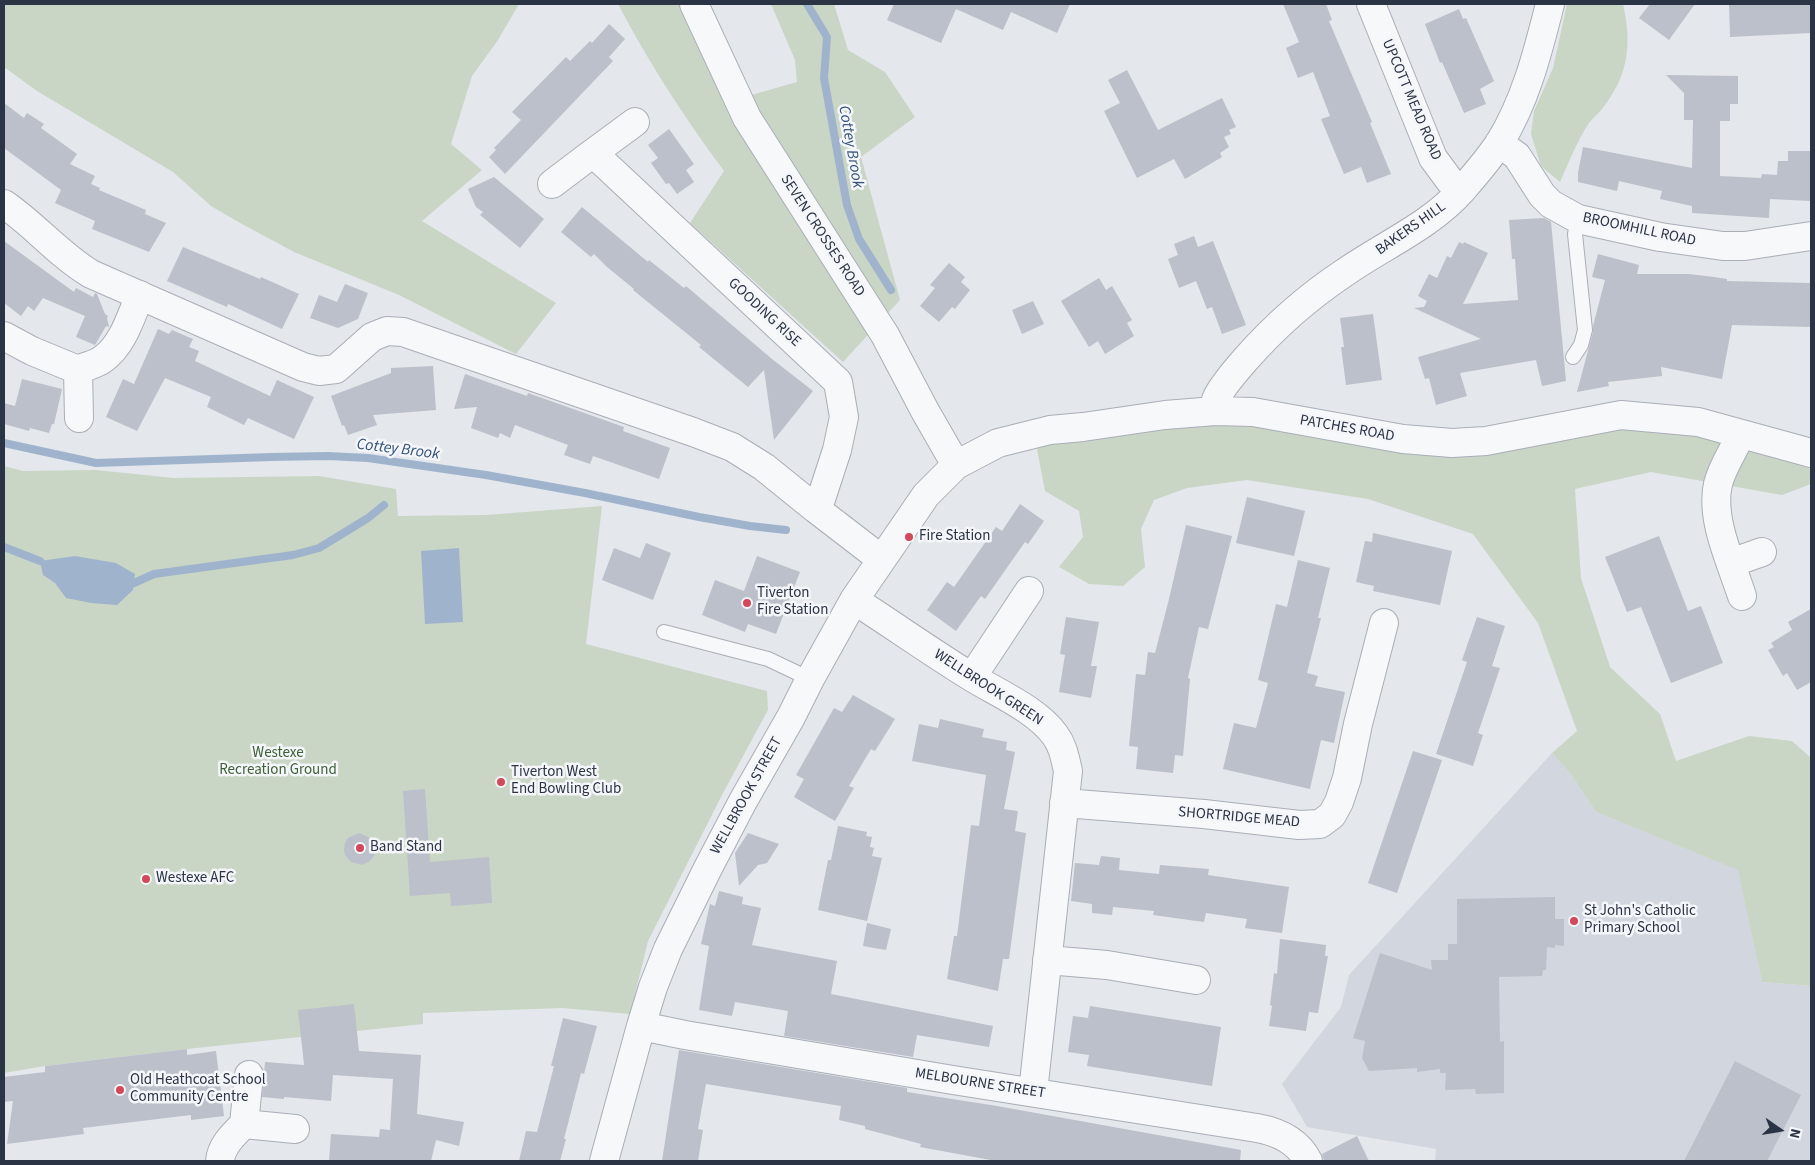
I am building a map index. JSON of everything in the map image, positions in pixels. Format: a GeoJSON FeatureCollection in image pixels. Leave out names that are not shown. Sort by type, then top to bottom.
{"type":"FeatureCollection","features":[{"type":"Feature","properties":{"kind":"street","name":"SEVEN CROSSES ROAD"},"geometry":{"type":"LineString","coordinates":[[694,4],[748,118],[886,335],[925,411],[956,465]]}},
{"type":"Feature","properties":{"kind":"street","name":"UPCOTT MEAD ROAD"},"geometry":{"type":"LineString","coordinates":[[1371,4],[1433,158],[1450,181],[1461,191]]}},
{"type":"Feature","properties":{"kind":"street","name":"BAKERS HILL"},"geometry":{"type":"LineString","coordinates":[[1215,411],[1216,399],[1237,369],[1257,346],[1306,301],[1346,272],[1396,242],[1435,215],[1461,191],[1499,143],[1522,100],[1538,51],[1550,4]]}},
{"type":"Feature","properties":{"kind":"street"},"geometry":{"type":"LineString","coordinates":[[552,184],[635,122]]}},
{"type":"Feature","properties":{"kind":"street","name":"BROOMHILL ROAD"},"geometry":{"type":"LineString","coordinates":[[1499,143],[1517,156],[1542,195],[1551,204],[1578,219],[1660,237],[1723,246],[1745,246],[1811,236]]}},
{"type":"Feature","properties":{"kind":"street","name":"GOODING RISE"},"geometry":{"type":"LineString","coordinates":[[593,153],[838,382],[844,417],[835,457],[816,509]]}},
{"type":"Feature","properties":{"kind":"street"},"geometry":{"type":"LineString","coordinates":[[4,204],[20,215],[72,263],[91,274],[303,367],[319,371],[336,368],[372,337],[387,331],[403,332],[732,447],[764,467],[881,559]]}},
{"type":"Feature","properties":{"kind":"street"},"geometry":{"type":"LineString","coordinates":[[4,336],[53,361],[78,370],[103,359],[116,346],[126,329],[140,295]]}},
{"type":"Feature","properties":{"kind":"street"},"geometry":{"type":"LineString","coordinates":[[78,370],[79,418]]}},
{"type":"Feature","properties":{"kind":"street","name":"PATCHES ROAD"},"geometry":{"type":"LineString","coordinates":[[956,465],[998,442],[1050,430],[1215,411],[1254,412],[1403,439],[1452,443],[1486,441],[1622,415],[1698,422],[1811,453]]}},
{"type":"Feature","properties":{"kind":"street"},"geometry":{"type":"LineString","coordinates":[[1741,434],[1718,483],[1716,509],[1742,596]]}},
{"type":"Feature","properties":{"kind":"street","name":"WELLBROOK STREET"},"geometry":{"type":"LineString","coordinates":[[604,1161],[640,1026],[668,948],[736,815],[854,600],[926,495],[956,465]]}},
{"type":"Feature","properties":{"kind":"street"},"geometry":{"type":"LineString","coordinates":[[1731,563],[1762,552]]}},
{"type":"Feature","properties":{"kind":"street"},"geometry":{"type":"LineString","coordinates":[[972,677],[1028,591]]}},
{"type":"Feature","properties":{"kind":"street","name":"WELLBROOK GREEN"},"geometry":{"type":"LineString","coordinates":[[854,600],[972,677],[1022,707],[1042,722],[1063,749],[1068,771],[1033,1092]]}},
{"type":"Feature","properties":{"kind":"street","name":"SHORTRIDGE MEAD"},"geometry":{"type":"LineString","coordinates":[[1064,803],[1204,814],[1299,825],[1320,824],[1332,815],[1340,802],[1384,623]]}},
{"type":"Feature","properties":{"kind":"street"},"geometry":{"type":"LineString","coordinates":[[1047,960],[1107,965],[1196,980]]}},
{"type":"Feature","properties":{"kind":"street","name":"MELBOURNE STREET"},"geometry":{"type":"LineString","coordinates":[[640,1026],[685,1035],[1217,1120],[1275,1131],[1291,1141],[1305,1155],[1308,1161]]}},
{"type":"Feature","properties":{"kind":"street"},"geometry":{"type":"LineString","coordinates":[[220,1161],[221,1154],[232,1136],[244,1124],[249,1076]]}},
{"type":"Feature","properties":{"kind":"street"},"geometry":{"type":"LineString","coordinates":[[244,1124],[296,1129]]}},
{"type":"Feature","properties":{"kind":"lane"},"geometry":{"type":"LineString","coordinates":[[1573,358],[1581,345],[1585,330],[1575,234],[1578,219]]}},
{"type":"Feature","properties":{"kind":"lane"},"geometry":{"type":"LineString","coordinates":[[664,632],[768,659],[810,679]]}},
{"type":"Feature","properties":{"kind":"shaded area","name":"St John's Catholic Primary School"},"geometry":{"type":"Polygon","coordinates":[[[1552,753],[1570,773],[1596,812],[1739,870],[1762,982],[1811,986],[1811,1161],[1435,1161],[1436,1149],[1307,1127],[1282,1084],[1341,1007],[1349,975],[1552,753]]]}},
{"type":"Feature","properties":{"kind":"green space"},"geometry":{"type":"Polygon","coordinates":[[[4,4],[519,4],[498,40],[472,76],[451,144],[482,170],[422,221],[556,303],[516,354],[399,295],[294,252],[242,224],[211,206],[173,172],[37,91],[4,67],[4,4]]]}},
{"type":"Feature","properties":{"kind":"green space"},"geometry":{"type":"Polygon","coordinates":[[[618,4],[680,4],[733,106],[748,96],[797,82],[795,60],[771,4],[834,4],[848,50],[885,72],[915,117],[861,157],[900,300],[843,362],[690,223],[724,171],[668,89],[618,4]]]}},
{"type":"Feature","properties":{"kind":"green space"},"geometry":{"type":"Polygon","coordinates":[[[1567,4],[1623,4],[1626,19],[1627,46],[1626,59],[1618,84],[1602,109],[1589,123],[1573,152],[1560,182],[1541,166],[1531,134],[1534,111],[1553,68],[1567,4]]]}},
{"type":"Feature","properties":{"kind":"green space"},"geometry":{"type":"Polygon","coordinates":[[[1211,421],[1405,448],[1613,425],[1715,436],[1811,469],[1811,484],[1782,495],[1651,472],[1575,489],[1581,578],[1610,667],[1660,714],[1676,761],[1749,736],[1792,741],[1811,758],[1811,986],[1762,982],[1738,870],[1596,812],[1570,773],[1552,753],[1577,731],[1538,623],[1473,534],[1368,499],[1247,480],[1187,488],[1154,500],[1141,529],[1145,567],[1123,586],[1089,584],[1059,567],[1083,537],[1079,511],[1045,491],[1037,449],[1083,427],[1211,421]]]}},
{"type":"Feature","properties":{"kind":"green space","name":"Westexe Recreation Ground"},"geometry":{"type":"Polygon","coordinates":[[[4,466],[23,471],[96,470],[174,478],[319,476],[396,489],[398,516],[486,515],[602,506],[586,644],[767,691],[768,710],[722,795],[648,941],[630,1014],[562,1008],[423,1013],[423,1024],[187,1049],[45,1066],[4,1073],[4,466]]]}},
{"type":"Feature","properties":{"kind":"water"},"geometry":{"type":"Polygon","coordinates":[[[459,548],[463,622],[425,624],[421,551],[459,548]]]}},
{"type":"Feature","properties":{"kind":"water"},"geometry":{"type":"Polygon","coordinates":[[[75,556],[116,563],[135,574],[133,590],[117,605],[91,603],[66,598],[55,583],[43,575],[40,561],[75,556]]]}},
{"type":"Feature","properties":{"kind":"building"},"geometry":{"type":"Polygon","coordinates":[[[894,4],[1070,4],[1057,33],[1011,12],[1003,30],[956,9],[941,43],[887,20],[894,4]]]}},
{"type":"Feature","properties":{"kind":"building"},"geometry":{"type":"Polygon","coordinates":[[[1283,4],[1326,4],[1332,20],[1329,21],[1372,122],[1370,123],[1391,174],[1367,183],[1361,167],[1344,174],[1321,119],[1330,116],[1313,72],[1298,78],[1286,48],[1299,42],[1283,4]]]}},
{"type":"Feature","properties":{"kind":"building"},"geometry":{"type":"Polygon","coordinates":[[[1650,4],[1695,4],[1669,40],[1639,18],[1650,4]]]}},
{"type":"Feature","properties":{"kind":"building"},"geometry":{"type":"Polygon","coordinates":[[[1729,4],[1811,4],[1811,33],[1730,37],[1729,4]]]}},
{"type":"Feature","properties":{"kind":"building"},"geometry":{"type":"Polygon","coordinates":[[[1459,9],[1463,19],[1466,18],[1494,81],[1480,89],[1486,104],[1464,113],[1442,62],[1440,63],[1425,24],[1459,9]]]}},
{"type":"Feature","properties":{"kind":"building"},"geometry":{"type":"Polygon","coordinates":[[[609,24],[625,39],[609,57],[613,61],[505,174],[489,157],[496,150],[494,148],[521,120],[512,112],[566,57],[570,61],[590,41],[592,43],[609,24]]]}},
{"type":"Feature","properties":{"kind":"building"},"geometry":{"type":"Polygon","coordinates":[[[1127,70],[1158,130],[1222,98],[1236,127],[1229,130],[1231,134],[1224,137],[1229,147],[1220,153],[1222,157],[1185,179],[1174,159],[1137,178],[1104,111],[1120,103],[1108,80],[1127,70]]]}},
{"type":"Feature","properties":{"kind":"building"},"geometry":{"type":"Polygon","coordinates":[[[1666,75],[1738,76],[1738,104],[1730,104],[1730,121],[1720,121],[1720,176],[1761,178],[1762,174],[1777,175],[1778,161],[1788,161],[1788,151],[1811,151],[1811,201],[1770,199],[1769,218],[1692,213],[1692,206],[1660,199],[1662,191],[1619,181],[1617,191],[1578,182],[1583,147],[1692,168],[1693,120],[1684,120],[1684,93],[1666,75]]]}},
{"type":"Feature","properties":{"kind":"building"},"geometry":{"type":"Polygon","coordinates":[[[4,103],[24,118],[27,113],[44,124],[41,128],[77,154],[70,164],[95,176],[91,184],[100,188],[99,190],[146,210],[145,214],[166,223],[149,252],[92,229],[95,221],[55,203],[61,190],[4,148],[4,103]]]}},
{"type":"Feature","properties":{"kind":"building"},"geometry":{"type":"Polygon","coordinates":[[[669,129],[694,164],[686,170],[694,182],[677,194],[669,183],[666,184],[651,163],[658,158],[648,145],[669,129]]]}},
{"type":"Feature","properties":{"kind":"building"},"geometry":{"type":"Polygon","coordinates":[[[494,177],[544,219],[520,248],[480,215],[483,212],[476,207],[468,189],[494,177]]]}},
{"type":"Feature","properties":{"kind":"building"},"geometry":{"type":"Polygon","coordinates":[[[582,207],[648,262],[649,260],[684,288],[686,286],[813,391],[774,440],[764,370],[748,387],[699,347],[701,345],[633,290],[594,254],[591,257],[561,232],[582,207]]]}},
{"type":"Feature","properties":{"kind":"building"},"geometry":{"type":"Polygon","coordinates":[[[1544,218],[1551,222],[1566,381],[1542,386],[1536,360],[1460,373],[1467,396],[1436,405],[1429,378],[1425,379],[1418,357],[1481,339],[1414,308],[1424,307],[1427,301],[1418,296],[1429,274],[1437,278],[1447,256],[1451,258],[1459,242],[1463,244],[1464,242],[1488,253],[1463,304],[1518,300],[1515,259],[1512,259],[1509,220],[1544,218]]]}},
{"type":"Feature","properties":{"kind":"building"},"geometry":{"type":"Polygon","coordinates":[[[1194,236],[1198,247],[1213,241],[1246,325],[1222,334],[1212,307],[1207,309],[1196,281],[1179,288],[1168,259],[1178,255],[1174,244],[1194,236]]]}},
{"type":"Feature","properties":{"kind":"building"},"geometry":{"type":"Polygon","coordinates":[[[4,241],[74,292],[76,288],[93,297],[95,293],[97,294],[105,314],[108,316],[109,327],[106,326],[95,345],[76,337],[85,316],[43,298],[34,311],[28,306],[21,316],[4,303],[4,241]]]}},
{"type":"Feature","properties":{"kind":"building"},"geometry":{"type":"Polygon","coordinates":[[[183,247],[299,294],[282,329],[228,304],[227,307],[167,281],[183,247]]]}},
{"type":"Feature","properties":{"kind":"building"},"geometry":{"type":"Polygon","coordinates":[[[1598,254],[1639,265],[1637,274],[1689,274],[1727,279],[1727,281],[1811,283],[1811,327],[1732,325],[1722,379],[1661,367],[1662,376],[1608,382],[1609,386],[1577,392],[1605,280],[1592,277],[1598,254]]]}},
{"type":"Feature","properties":{"kind":"building"},"geometry":{"type":"Polygon","coordinates":[[[949,263],[965,277],[961,282],[970,290],[955,309],[952,307],[939,322],[920,306],[935,288],[930,285],[949,263]]]}},
{"type":"Feature","properties":{"kind":"building"},"geometry":{"type":"Polygon","coordinates":[[[1099,278],[1106,290],[1112,286],[1132,320],[1127,323],[1134,336],[1105,354],[1098,341],[1089,347],[1061,301],[1099,278]]]}},
{"type":"Feature","properties":{"kind":"building"},"geometry":{"type":"Polygon","coordinates":[[[345,284],[368,293],[358,319],[338,328],[310,318],[319,295],[337,302],[345,284]]]}},
{"type":"Feature","properties":{"kind":"building"},"geometry":{"type":"Polygon","coordinates":[[[1033,301],[1044,324],[1022,334],[1012,310],[1033,301]]]}},
{"type":"Feature","properties":{"kind":"building"},"geometry":{"type":"Polygon","coordinates":[[[1373,314],[1382,380],[1346,385],[1341,347],[1344,347],[1340,318],[1373,314]]]}},
{"type":"Feature","properties":{"kind":"building"},"geometry":{"type":"Polygon","coordinates":[[[158,329],[169,334],[172,330],[193,339],[189,347],[199,351],[195,361],[270,396],[277,380],[314,397],[294,439],[248,418],[244,425],[207,407],[211,397],[165,378],[137,431],[106,417],[123,379],[134,384],[158,329]]]}},
{"type":"Feature","properties":{"kind":"building"},"geometry":{"type":"Polygon","coordinates":[[[433,366],[436,410],[373,415],[377,425],[348,435],[344,425],[342,426],[331,396],[391,373],[391,368],[433,366]]]}},
{"type":"Feature","properties":{"kind":"building"},"geometry":{"type":"Polygon","coordinates":[[[465,374],[527,396],[528,393],[624,427],[623,431],[670,448],[659,479],[593,456],[590,464],[564,455],[568,445],[515,425],[510,438],[500,433],[498,438],[471,428],[477,407],[454,409],[465,374]]]}},
{"type":"Feature","properties":{"kind":"building"},"geometry":{"type":"Polygon","coordinates":[[[22,379],[62,389],[54,424],[52,424],[49,433],[30,428],[29,431],[4,424],[4,403],[15,406],[22,379]]]}},
{"type":"Feature","properties":{"kind":"building"},"geometry":{"type":"Polygon","coordinates":[[[1247,497],[1305,511],[1294,556],[1236,543],[1247,497]]]}},
{"type":"Feature","properties":{"kind":"building"},"geometry":{"type":"Polygon","coordinates":[[[1020,504],[1044,521],[1028,544],[1025,542],[985,599],[981,596],[956,631],[927,610],[947,582],[954,587],[996,527],[1002,531],[1020,504]]]}},
{"type":"Feature","properties":{"kind":"building"},"geometry":{"type":"Polygon","coordinates":[[[1186,525],[1232,536],[1208,629],[1199,627],[1188,678],[1190,679],[1183,756],[1175,755],[1173,773],[1136,769],[1138,747],[1129,746],[1136,674],[1145,675],[1148,652],[1155,653],[1186,525]]]}},
{"type":"Feature","properties":{"kind":"building"},"geometry":{"type":"Polygon","coordinates":[[[1373,533],[1452,551],[1440,605],[1373,591],[1374,586],[1356,582],[1365,541],[1372,542],[1373,533]]]}},
{"type":"Feature","properties":{"kind":"building"},"geometry":{"type":"Polygon","coordinates":[[[1659,536],[1688,611],[1701,606],[1723,663],[1671,683],[1641,607],[1627,612],[1605,557],[1659,536]]]}},
{"type":"Feature","properties":{"kind":"building"},"geometry":{"type":"Polygon","coordinates":[[[646,543],[671,553],[653,600],[602,580],[614,548],[640,558],[646,543]]]}},
{"type":"Feature","properties":{"kind":"building","name":"Tiverton Fire Station"},"geometry":{"type":"Polygon","coordinates":[[[757,556],[800,572],[776,634],[748,624],[745,632],[702,615],[715,580],[744,591],[757,556]]]}},
{"type":"Feature","properties":{"kind":"building"},"geometry":{"type":"Polygon","coordinates":[[[1298,560],[1330,568],[1318,618],[1321,618],[1307,673],[1318,676],[1315,686],[1345,692],[1334,743],[1321,740],[1310,789],[1223,769],[1234,723],[1256,728],[1268,683],[1258,680],[1276,604],[1287,607],[1298,560]]]}},
{"type":"Feature","properties":{"kind":"building"},"geometry":{"type":"Polygon","coordinates":[[[1811,609],[1811,682],[1797,690],[1787,673],[1783,676],[1768,650],[1774,647],[1771,643],[1792,630],[1788,622],[1811,609]]]}},
{"type":"Feature","properties":{"kind":"building"},"geometry":{"type":"Polygon","coordinates":[[[1066,617],[1099,622],[1091,666],[1097,666],[1091,698],[1059,692],[1065,655],[1060,654],[1066,617]]]}},
{"type":"Feature","properties":{"kind":"building"},"geometry":{"type":"Polygon","coordinates":[[[1477,617],[1505,626],[1492,666],[1500,668],[1478,733],[1483,735],[1473,766],[1436,754],[1467,662],[1462,660],[1477,617]]]}},
{"type":"Feature","properties":{"kind":"building"},"geometry":{"type":"Polygon","coordinates":[[[853,695],[895,719],[875,751],[871,749],[849,786],[854,788],[835,821],[794,797],[804,779],[796,775],[834,708],[842,712],[853,695]]]}},
{"type":"Feature","properties":{"kind":"building"},"geometry":{"type":"Polygon","coordinates":[[[940,719],[984,729],[982,737],[1007,742],[1006,750],[1015,752],[1004,809],[1018,811],[1015,831],[1026,833],[1009,959],[1003,959],[998,991],[947,979],[954,936],[957,936],[971,825],[979,826],[986,775],[912,761],[919,724],[938,728],[940,719]]]}},
{"type":"Feature","properties":{"kind":"building"},"geometry":{"type":"Polygon","coordinates":[[[1413,751],[1442,760],[1397,893],[1368,883],[1413,751]]]}},
{"type":"Feature","properties":{"kind":"building"},"geometry":{"type":"Polygon","coordinates":[[[425,789],[430,862],[489,857],[492,903],[451,906],[450,893],[410,896],[403,791],[425,789]]]}},
{"type":"Feature","properties":{"kind":"building"},"geometry":{"type":"Polygon","coordinates":[[[838,826],[867,832],[866,836],[872,837],[870,847],[874,848],[872,856],[882,858],[867,921],[818,910],[828,860],[831,860],[838,826]]]}},
{"type":"Feature","properties":{"kind":"building","name":"Band Stand"},"geometry":{"type":"Polygon","coordinates":[[[359,833],[370,838],[379,849],[370,861],[362,865],[351,862],[345,855],[344,850],[348,838],[359,833]]]}},
{"type":"Feature","properties":{"kind":"building"},"geometry":{"type":"Polygon","coordinates":[[[748,833],[779,844],[767,863],[758,865],[739,886],[735,853],[748,833]]]}},
{"type":"Feature","properties":{"kind":"building"},"geometry":{"type":"Polygon","coordinates":[[[1101,856],[1120,858],[1119,870],[1159,874],[1160,865],[1209,869],[1208,875],[1289,887],[1282,933],[1245,928],[1247,919],[1206,913],[1204,922],[1153,915],[1154,911],[1113,907],[1112,915],[1092,913],[1092,904],[1071,901],[1075,863],[1099,865],[1101,856]]]}},
{"type":"Feature","properties":{"kind":"building"},"geometry":{"type":"Polygon","coordinates":[[[719,891],[743,897],[742,904],[761,908],[752,945],[837,961],[831,994],[993,1026],[989,1047],[917,1035],[913,1057],[784,1036],[788,1011],[735,1002],[732,1016],[699,1010],[709,946],[701,944],[710,904],[715,906],[719,891]]]}},
{"type":"Feature","properties":{"kind":"building"},"geometry":{"type":"Polygon","coordinates":[[[1555,897],[1555,919],[1564,919],[1564,946],[1555,945],[1555,948],[1547,947],[1546,970],[1543,970],[1542,976],[1499,977],[1500,1042],[1504,1041],[1504,1093],[1476,1094],[1475,1089],[1445,1090],[1446,1073],[1440,1073],[1440,1069],[1417,1072],[1417,1068],[1369,1071],[1362,1058],[1365,1041],[1353,1038],[1380,953],[1432,970],[1431,960],[1448,960],[1448,944],[1457,944],[1457,899],[1555,897]]]}},
{"type":"Feature","properties":{"kind":"building"},"geometry":{"type":"Polygon","coordinates":[[[867,923],[891,929],[886,950],[863,946],[867,923]]]}},
{"type":"Feature","properties":{"kind":"building"},"geometry":{"type":"Polygon","coordinates":[[[1280,939],[1326,945],[1325,956],[1328,956],[1318,1013],[1309,1012],[1306,1031],[1269,1026],[1274,973],[1277,974],[1280,939]]]}},
{"type":"Feature","properties":{"kind":"building"},"geometry":{"type":"Polygon","coordinates":[[[354,1004],[359,1051],[421,1055],[417,1114],[464,1122],[459,1146],[436,1140],[431,1161],[329,1161],[331,1134],[379,1137],[380,1129],[390,1130],[393,1079],[333,1075],[331,1101],[262,1097],[265,1062],[304,1065],[298,1010],[354,1004]]]}},
{"type":"Feature","properties":{"kind":"building"},"geometry":{"type":"Polygon","coordinates":[[[1090,1006],[1221,1027],[1212,1086],[1087,1066],[1089,1055],[1068,1052],[1073,1016],[1088,1018],[1090,1006]]]}},
{"type":"Feature","properties":{"kind":"building"},"geometry":{"type":"Polygon","coordinates":[[[563,1018],[597,1026],[584,1074],[581,1073],[560,1161],[519,1161],[526,1131],[537,1132],[554,1066],[551,1066],[563,1018]]]}},
{"type":"Feature","properties":{"kind":"building","name":"Old Heathcoat School Community Centre"},"geometry":{"type":"Polygon","coordinates":[[[187,1049],[187,1055],[216,1051],[224,1116],[191,1120],[191,1115],[83,1128],[84,1134],[7,1144],[13,1101],[4,1102],[4,1077],[45,1072],[45,1066],[187,1049]]]}},
{"type":"Feature","properties":{"kind":"building"},"geometry":{"type":"Polygon","coordinates":[[[679,1050],[907,1088],[907,1092],[997,1106],[1241,1150],[1240,1161],[996,1161],[920,1147],[921,1144],[865,1129],[865,1126],[839,1120],[841,1106],[706,1084],[698,1129],[703,1130],[698,1161],[662,1161],[679,1050]]]}},
{"type":"Feature","properties":{"kind":"building"},"geometry":{"type":"Polygon","coordinates":[[[1735,1061],[1801,1095],[1767,1161],[1684,1161],[1735,1061]]]}},
{"type":"Feature","properties":{"kind":"building"},"geometry":{"type":"Polygon","coordinates":[[[1357,1136],[1369,1161],[1324,1161],[1322,1154],[1357,1136]]]}},
{"type":"Feature","properties":{"kind":"waterway","name":"Cottey Brook"},"geometry":{"type":"LineString","coordinates":[[807,4],[827,37],[824,78],[847,205],[859,239],[891,290]]}},
{"type":"Feature","properties":{"kind":"waterway","name":"Cottey Brook"},"geometry":{"type":"LineString","coordinates":[[4,443],[96,463],[271,457],[328,456],[368,458],[486,475],[699,517],[786,530]]}},
{"type":"Feature","properties":{"kind":"waterway"},"geometry":{"type":"LineString","coordinates":[[134,583],[154,574],[293,555],[319,548],[368,518],[384,505]]}},
{"type":"Feature","properties":{"kind":"waterway"},"geometry":{"type":"LineString","coordinates":[[4,547],[40,561]]}},
{"type":"Feature","properties":{"kind":"place","name":"Fire Station"},"geometry":{"type":"Point","coordinates":[909,537]}},
{"type":"Feature","properties":{"kind":"place","name":"Tiverton Fire Station"},"geometry":{"type":"Point","coordinates":[747,603]}},
{"type":"Feature","properties":{"kind":"place","name":"Tiverton West End Bowling Club"},"geometry":{"type":"Point","coordinates":[501,782]}},
{"type":"Feature","properties":{"kind":"place","name":"Band Stand"},"geometry":{"type":"Point","coordinates":[360,848]}},
{"type":"Feature","properties":{"kind":"place","name":"Westexe AFC"},"geometry":{"type":"Point","coordinates":[146,879]}},
{"type":"Feature","properties":{"kind":"place","name":"St John's Catholic Primary School"},"geometry":{"type":"Point","coordinates":[1574,921]}},
{"type":"Feature","properties":{"kind":"place","name":"Old Heathcoat School Community Centre"},"geometry":{"type":"Point","coordinates":[120,1090]}}]}
